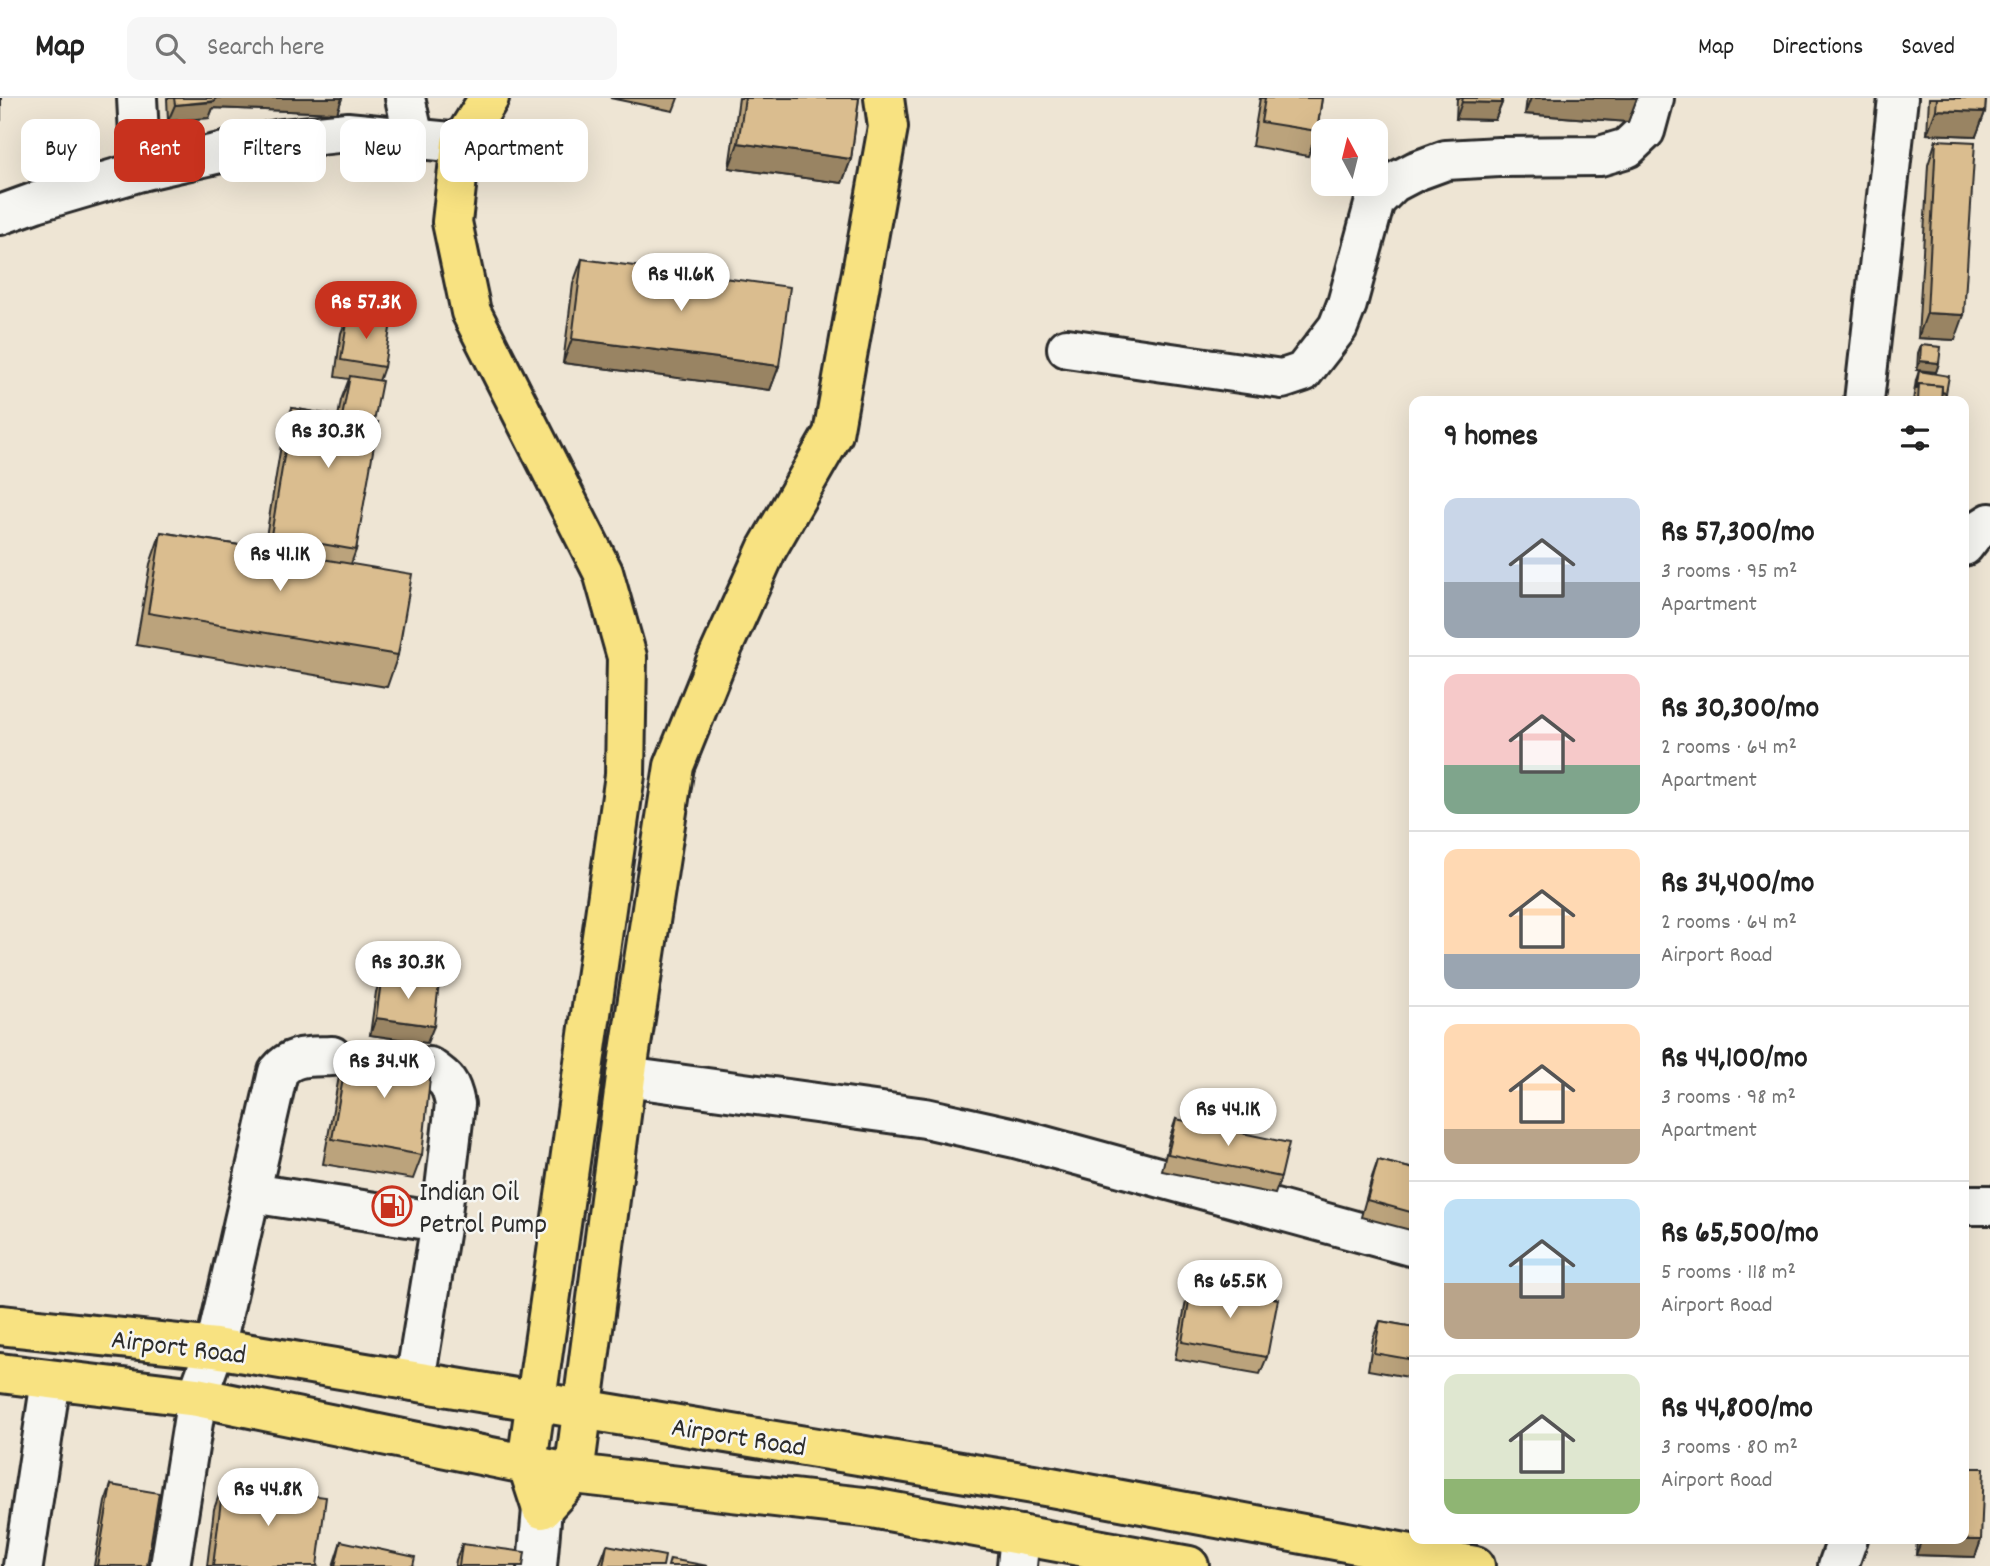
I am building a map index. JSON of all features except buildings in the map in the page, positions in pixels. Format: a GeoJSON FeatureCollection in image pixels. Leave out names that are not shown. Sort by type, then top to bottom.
{"type":"FeatureCollection","features":[{"type":"Feature","properties":{"kind":"main road"},"geometry":{"type":"LineString","coordinates":[[476,119],[489,98]]}},
{"type":"Feature","properties":{"kind":"main road"},"geometry":{"type":"LineString","coordinates":[[457,182],[452,222],[471,312],[603,572],[626,657],[625,775],[527,1463],[542,1509],[574,1474],[626,1077],[674,766],[716,662],[767,549],[833,434],[888,127],[884,98]]}},
{"type":"Feature","properties":{"kind":"main road","name":"Airport Road"},"geometry":{"type":"LineString","coordinates":[[0,1325],[215,1348],[1051,1488],[1475,1566]]}},
{"type":"Feature","properties":{"kind":"main road","name":"Airport Road"},"geometry":{"type":"LineString","coordinates":[[0,1373],[197,1398],[574,1474],[872,1508],[1018,1551],[1189,1566]]}},
{"type":"Feature","properties":{"kind":"street"},"geometry":{"type":"LineString","coordinates":[[137,98],[138,119]]}},
{"type":"Feature","properties":{"kind":"street"},"geometry":{"type":"LineString","coordinates":[[405,98],[410,119]]}},
{"type":"Feature","properties":{"kind":"street"},"geometry":{"type":"LineString","coordinates":[[1067,348],[1283,379],[1303,372],[1338,327],[1347,304],[1375,201],[1393,183],[1446,160],[1600,156],[1627,148],[1646,131],[1654,98]]}},
{"type":"Feature","properties":{"kind":"street"},"geometry":{"type":"LineString","coordinates":[[1865,396],[1898,98]]}},
{"type":"Feature","properties":{"kind":"street"},"geometry":{"type":"LineString","coordinates":[[205,156],[282,139],[340,133]]}},
{"type":"Feature","properties":{"kind":"street"},"geometry":{"type":"LineString","coordinates":[[0,215],[114,179]]}},
{"type":"Feature","properties":{"kind":"street"},"geometry":{"type":"LineString","coordinates":[[1969,540],[1990,523]]}},
{"type":"Feature","properties":{"kind":"street"},"geometry":{"type":"LineString","coordinates":[[170,1566],[197,1398],[215,1348],[278,1072],[286,1062],[332,1056]]}},
{"type":"Feature","properties":{"kind":"street"},"geometry":{"type":"LineString","coordinates":[[415,1381],[441,1222],[455,1104],[452,1087],[443,1076],[429,1068]]}},
{"type":"Feature","properties":{"kind":"street"},"geometry":{"type":"LineString","coordinates":[[626,1077],[925,1118],[1015,1139],[1409,1246]]}},
{"type":"Feature","properties":{"kind":"street"},"geometry":{"type":"LineString","coordinates":[[251,1193],[441,1222]]}},
{"type":"Feature","properties":{"kind":"street"},"geometry":{"type":"LineString","coordinates":[[1969,1205],[1990,1205]]}},
{"type":"Feature","properties":{"kind":"street"},"geometry":{"type":"LineString","coordinates":[[23,1566],[51,1380]]}},
{"type":"Feature","properties":{"kind":"street"},"geometry":{"type":"LineString","coordinates":[[537,1566],[542,1509]]}},
{"type":"Feature","properties":{"kind":"street"},"geometry":{"type":"LineString","coordinates":[[1838,1566],[1846,1544]]}},
{"type":"Feature","properties":{"kind":"place","name":"Indian Oil Petrol Pump"},"geometry":{"type":"Point","coordinates":[392,1206]}}]}
